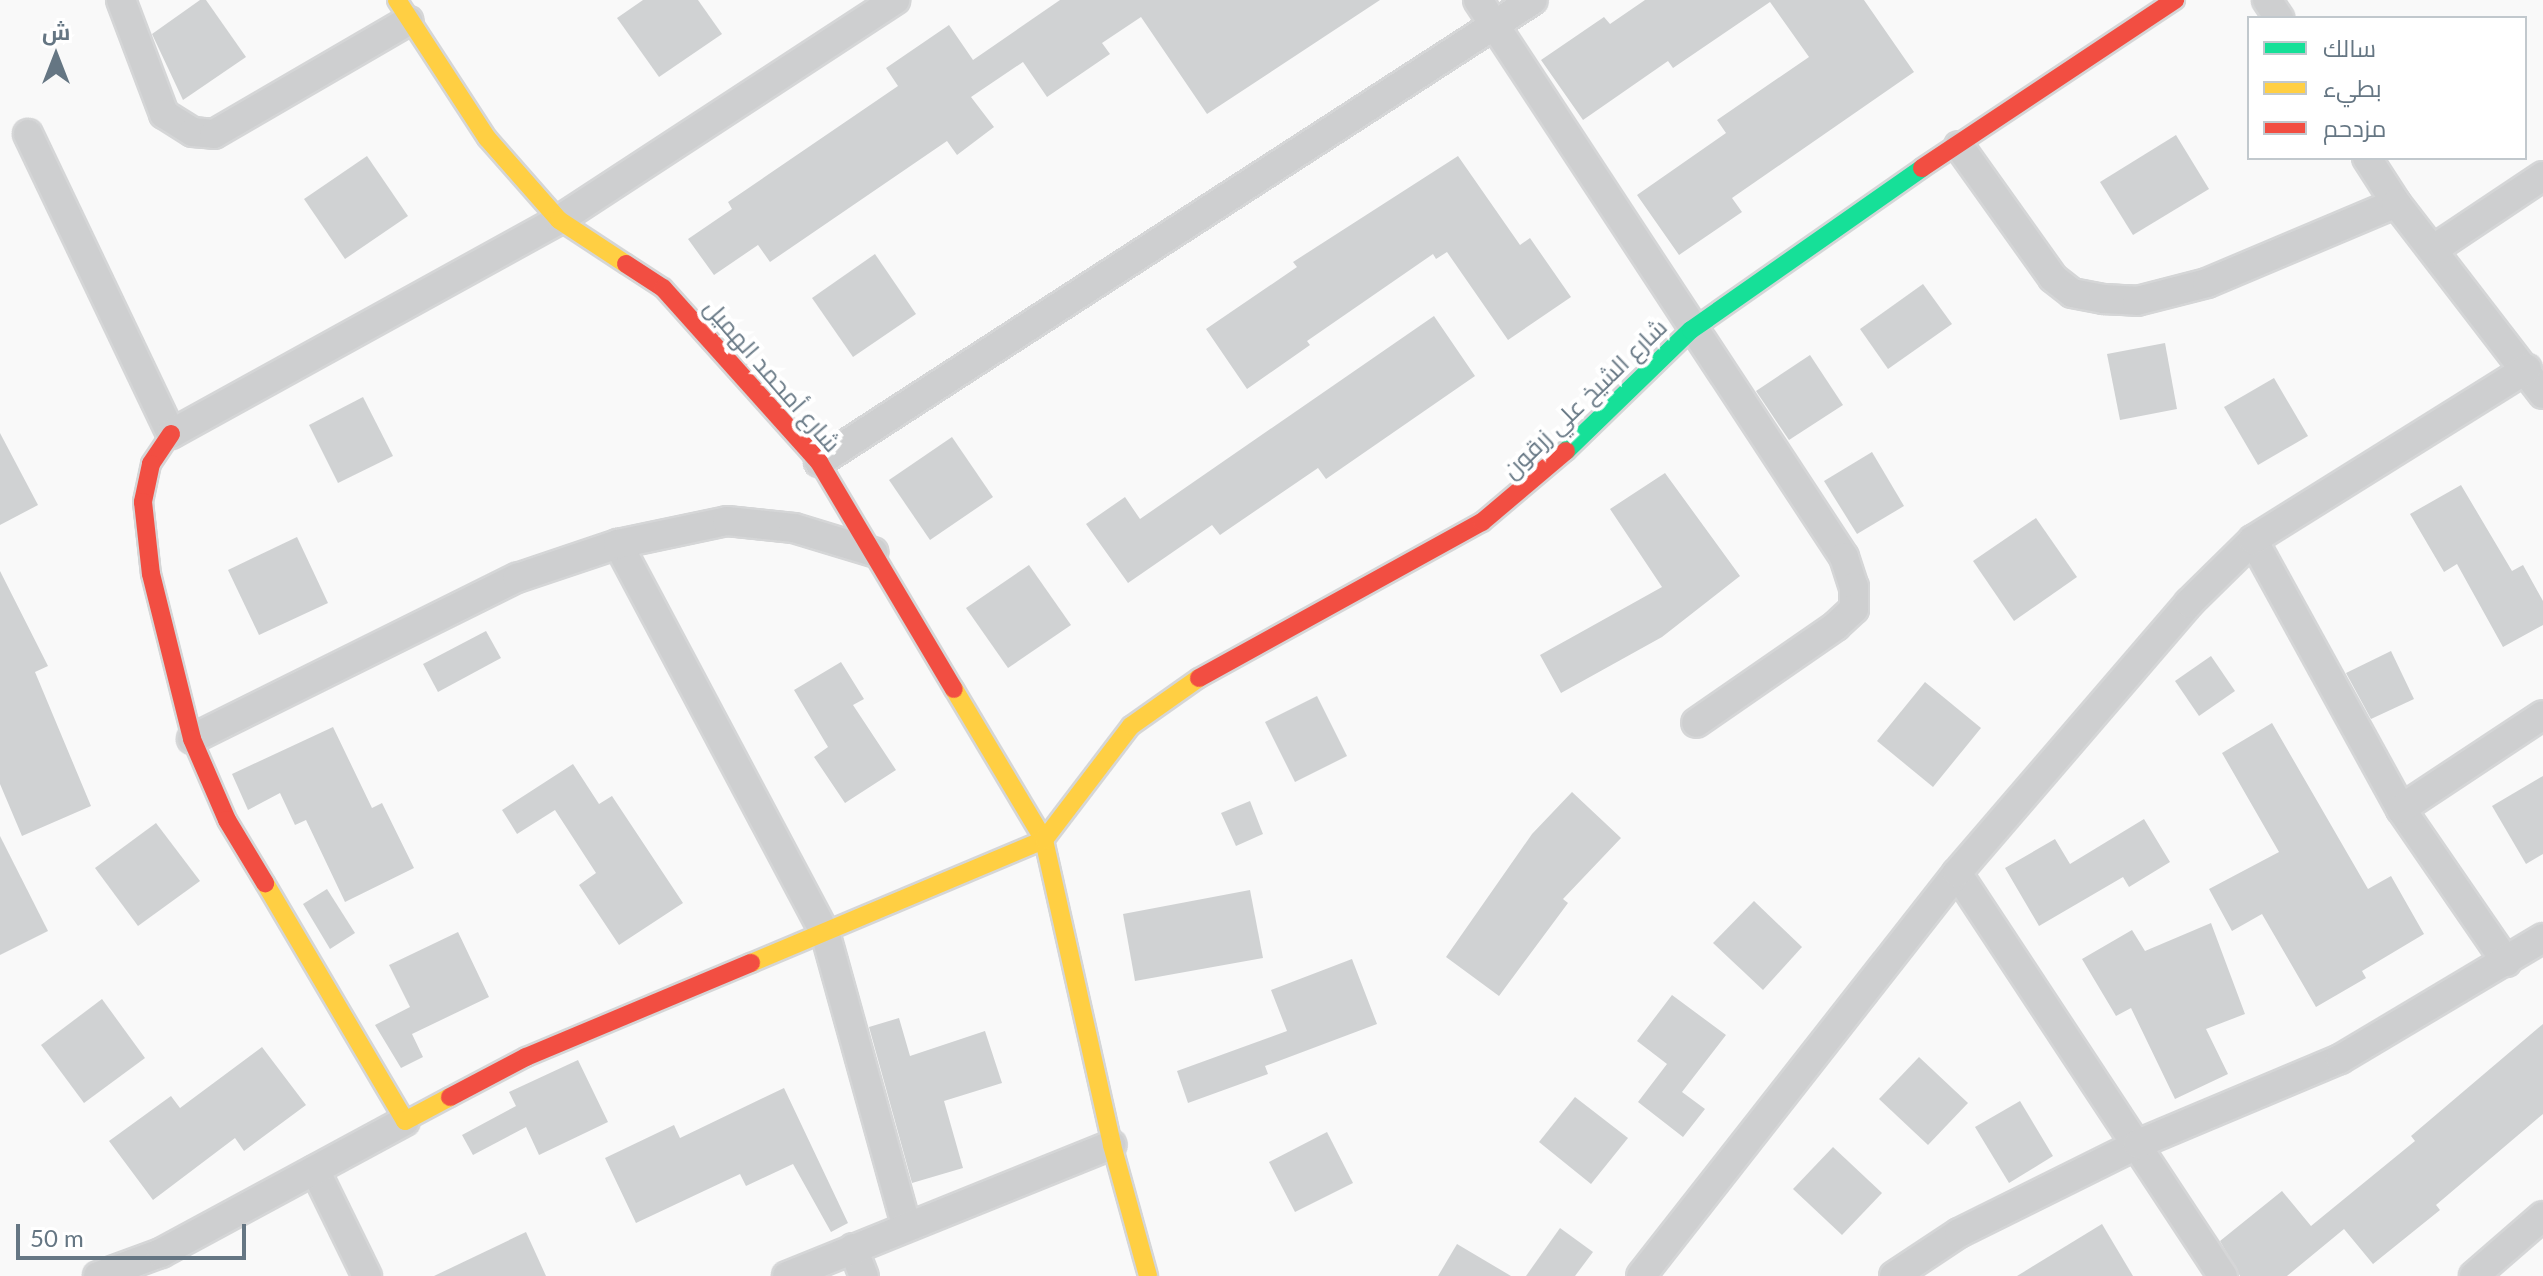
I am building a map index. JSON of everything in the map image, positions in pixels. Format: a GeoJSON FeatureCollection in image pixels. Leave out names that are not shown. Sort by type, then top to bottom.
{"type":"FeatureCollection","features":[{"type":"Feature","properties":{"kind":"street"},"geometry":{"type":"LineString","coordinates":[[121,0],[164,114],[193,132],[214,134],[403,10]]}},
{"type":"Feature","properties":{"kind":"street"},"geometry":{"type":"LineString","coordinates":[[405,1121],[227,820],[192,739],[151,574],[143,502],[151,464],[171,434],[559,220],[895,0]]}},
{"type":"Feature","properties":{"kind":"street"},"geometry":{"type":"LineString","coordinates":[[1478,0],[1691,330],[1844,557],[1854,587],[1854,609],[1836,626],[1696,723]]}},
{"type":"Feature","properties":{"kind":"street"},"geometry":{"type":"LineString","coordinates":[[819,462],[1533,0]]}},
{"type":"Feature","properties":{"kind":"street","name":"شارع الشيخ علي زرقون"},"geometry":{"type":"LineString","coordinates":[[1044,840],[1131,726],[1167,696],[1482,522],[1599,423],[1691,330],[1788,258],[2175,0]]}},
{"type":"Feature","properties":{"kind":"street","name":"شارع أمحمد الهميل"},"geometry":{"type":"LineString","coordinates":[[403,10],[487,138],[559,220],[663,288],[727,354],[819,462],[1044,840],[1112,1145],[1148,1276]]}},
{"type":"Feature","properties":{"kind":"street"},"geometry":{"type":"LineString","coordinates":[[28,134],[171,434]]}},
{"type":"Feature","properties":{"kind":"street"},"geometry":{"type":"LineString","coordinates":[[1959,146],[2053,278],[2072,293],[2103,299],[2137,301],[2207,283],[2396,203]]}},
{"type":"Feature","properties":{"kind":"street"},"geometry":{"type":"LineString","coordinates":[[2368,160],[2396,203],[2527,369],[2543,394]]}},
{"type":"Feature","properties":{"kind":"street"},"geometry":{"type":"LineString","coordinates":[[2434,249],[2543,176]]}},
{"type":"Feature","properties":{"kind":"street"},"geometry":{"type":"LineString","coordinates":[[1641,1276],[1957,873],[2189,603],[2253,540],[2527,369]]}},
{"type":"Feature","properties":{"kind":"street"},"geometry":{"type":"LineString","coordinates":[[192,739],[517,578],[618,544],[727,521],[794,528],[873,552]]}},
{"type":"Feature","properties":{"kind":"street"},"geometry":{"type":"LineString","coordinates":[[2253,540],[2401,809],[2506,962]]}},
{"type":"Feature","properties":{"kind":"street"},"geometry":{"type":"LineString","coordinates":[[618,544],[826,936],[906,1224]]}},
{"type":"Feature","properties":{"kind":"street"},"geometry":{"type":"LineString","coordinates":[[2401,809],[2543,715]]}},
{"type":"Feature","properties":{"kind":"street"},"geometry":{"type":"LineString","coordinates":[[98,1276],[161,1253],[526,1057],[826,936],[1044,840]]}},
{"type":"Feature","properties":{"kind":"street"},"geometry":{"type":"LineString","coordinates":[[1957,873],[2223,1276]]}},
{"type":"Feature","properties":{"kind":"street"},"geometry":{"type":"LineString","coordinates":[[1894,1276],[1959,1233],[2138,1144],[2340,1059],[2543,938]]}},
{"type":"Feature","properties":{"kind":"street"},"geometry":{"type":"LineString","coordinates":[[787,1276],[906,1224],[1112,1145]]}},
{"type":"Feature","properties":{"kind":"street"},"geometry":{"type":"LineString","coordinates":[[315,1170],[367,1276]]}},
{"type":"Feature","properties":{"kind":"street"},"geometry":{"type":"LineString","coordinates":[[2474,1276],[2543,1216]]}},
{"type":"Feature","properties":{"kind":"street"},"geometry":{"type":"LineString","coordinates":[[853,1248],[864,1276]]}},
{"type":"Feature","properties":{"kind":"building"},"geometry":{"type":"Polygon","coordinates":[[[200,0],[206,0],[246,57],[183,100],[152,34],[200,0]]]}},
{"type":"Feature","properties":{"kind":"building"},"geometry":{"type":"Polygon","coordinates":[[[643,0],[698,0],[722,34],[659,77],[617,18],[643,0]]]}},
{"type":"Feature","properties":{"kind":"building"},"geometry":{"type":"Polygon","coordinates":[[[1060,0],[1380,0],[1207,114],[1141,17],[1102,43],[1110,54],[1047,97],[1023,62],[971,97],[994,127],[957,155],[947,141],[770,262],[758,245],[714,275],[688,239],[732,209],[728,202],[898,86],[886,68],[949,25],[973,60],[1060,0]]]}},
{"type":"Feature","properties":{"kind":"building"},"geometry":{"type":"Polygon","coordinates":[[[1645,0],[1864,0],[1914,72],[1732,198],[1742,212],[1679,255],[1637,195],[1726,133],[1717,120],[1809,57],[1770,2],[1673,68],[1668,61],[1583,120],[1541,60],[1604,17],[1610,24],[1645,0]]]}},
{"type":"Feature","properties":{"kind":"building"},"geometry":{"type":"Polygon","coordinates":[[[2176,135],[2209,189],[2133,235],[2100,182],[2176,135]]]}},
{"type":"Feature","properties":{"kind":"building"},"geometry":{"type":"Polygon","coordinates":[[[367,156],[408,216],[345,259],[304,199],[367,156]]]}},
{"type":"Feature","properties":{"kind":"building"},"geometry":{"type":"Polygon","coordinates":[[[1458,156],[1520,245],[1530,238],[1571,297],[1508,340],[1447,252],[1436,259],[1433,254],[1307,341],[1310,345],[1247,389],[1206,329],[1297,267],[1293,262],[1458,156]]]}},
{"type":"Feature","properties":{"kind":"building"},"geometry":{"type":"Polygon","coordinates":[[[875,254],[916,314],[853,357],[812,298],[875,254]]]}},
{"type":"Feature","properties":{"kind":"building"},"geometry":{"type":"Polygon","coordinates":[[[1923,284],[1952,324],[1888,369],[1860,329],[1923,284]]]}},
{"type":"Feature","properties":{"kind":"building"},"geometry":{"type":"Polygon","coordinates":[[[1434,316],[1475,376],[1326,479],[1318,468],[1220,535],[1212,525],[1128,583],[1086,524],[1125,497],[1140,519],[1434,316]]]}},
{"type":"Feature","properties":{"kind":"building"},"geometry":{"type":"Polygon","coordinates":[[[2165,343],[2177,409],[2120,420],[2107,354],[2165,343]]]}},
{"type":"Feature","properties":{"kind":"building"},"geometry":{"type":"Polygon","coordinates":[[[1810,355],[1843,405],[1789,440],[1756,391],[1810,355]]]}},
{"type":"Feature","properties":{"kind":"building"},"geometry":{"type":"Polygon","coordinates":[[[2274,378],[2308,436],[2258,465],[2224,407],[2274,378]]]}},
{"type":"Feature","properties":{"kind":"building"},"geometry":{"type":"Polygon","coordinates":[[[363,397],[393,456],[338,483],[309,425],[363,397]]]}},
{"type":"Feature","properties":{"kind":"building"},"geometry":{"type":"Polygon","coordinates":[[[0,433],[38,505],[0,525],[0,433]]]}},
{"type":"Feature","properties":{"kind":"building"},"geometry":{"type":"Polygon","coordinates":[[[952,437],[993,497],[930,540],[889,480],[952,437]]]}},
{"type":"Feature","properties":{"kind":"building"},"geometry":{"type":"Polygon","coordinates":[[[1872,452],[1904,506],[1857,534],[1824,481],[1872,452]]]}},
{"type":"Feature","properties":{"kind":"building"},"geometry":{"type":"Polygon","coordinates":[[[1665,473],[1740,576],[1662,637],[1561,693],[1540,655],[1662,587],[1610,509],[1665,473]]]}},
{"type":"Feature","properties":{"kind":"building"},"geometry":{"type":"Polygon","coordinates":[[[2461,485],[2512,571],[2523,565],[2543,601],[2543,625],[2503,647],[2457,564],[2444,572],[2410,514],[2461,485]]]}},
{"type":"Feature","properties":{"kind":"building"},"geometry":{"type":"Polygon","coordinates":[[[2036,518],[2077,577],[2014,621],[1973,561],[2036,518]]]}},
{"type":"Feature","properties":{"kind":"building"},"geometry":{"type":"Polygon","coordinates":[[[297,537],[328,603],[259,635],[228,570],[297,537]]]}},
{"type":"Feature","properties":{"kind":"building"},"geometry":{"type":"Polygon","coordinates":[[[1029,565],[1071,625],[1008,668],[966,608],[1029,565]]]}},
{"type":"Feature","properties":{"kind":"building"},"geometry":{"type":"Polygon","coordinates":[[[0,571],[48,666],[35,672],[91,806],[22,836],[0,784],[0,571]]]}},
{"type":"Feature","properties":{"kind":"building"},"geometry":{"type":"Polygon","coordinates":[[[486,631],[501,658],[438,692],[423,664],[486,631]]]}},
{"type":"Feature","properties":{"kind":"building"},"geometry":{"type":"Polygon","coordinates":[[[2391,651],[2414,699],[2371,719],[2346,673],[2391,651]]]}},
{"type":"Feature","properties":{"kind":"building"},"geometry":{"type":"Polygon","coordinates":[[[2211,656],[2235,691],[2199,716],[2175,681],[2211,656]]]}},
{"type":"Feature","properties":{"kind":"building"},"geometry":{"type":"Polygon","coordinates":[[[841,662],[864,699],[853,705],[896,770],[845,803],[814,757],[828,747],[794,690],[841,662]]]}},
{"type":"Feature","properties":{"kind":"building"},"geometry":{"type":"Polygon","coordinates":[[[1925,682],[1981,728],[1933,787],[1877,741],[1925,682]]]}},
{"type":"Feature","properties":{"kind":"building"},"geometry":{"type":"Polygon","coordinates":[[[1317,696],[1347,756],[1295,782],[1265,722],[1317,696]]]}},
{"type":"Feature","properties":{"kind":"building"},"geometry":{"type":"Polygon","coordinates":[[[2272,723],[2368,889],[2391,876],[2424,934],[2362,971],[2366,978],[2316,1007],[2262,914],[2232,931],[2209,889],[2279,852],[2222,753],[2272,723]]]}},
{"type":"Feature","properties":{"kind":"building"},"geometry":{"type":"Polygon","coordinates":[[[333,727],[372,808],[382,803],[414,868],[345,902],[306,820],[295,825],[280,793],[248,810],[232,774],[333,727]]]}},
{"type":"Feature","properties":{"kind":"building"},"geometry":{"type":"Polygon","coordinates":[[[573,764],[599,804],[612,796],[683,903],[619,945],[579,885],[596,873],[555,810],[517,834],[502,810],[573,764]]]}},
{"type":"Feature","properties":{"kind":"building"},"geometry":{"type":"Polygon","coordinates":[[[2543,776],[2543,854],[2526,864],[2492,806],[2543,776]]]}},
{"type":"Feature","properties":{"kind":"building"},"geometry":{"type":"Polygon","coordinates":[[[1572,792],[1621,838],[1563,899],[1568,903],[1499,996],[1446,957],[1532,834],[1572,792]]]}},
{"type":"Feature","properties":{"kind":"building"},"geometry":{"type":"Polygon","coordinates":[[[1250,801],[1263,834],[1236,846],[1221,813],[1250,801]]]}},
{"type":"Feature","properties":{"kind":"building"},"geometry":{"type":"Polygon","coordinates":[[[2144,819],[2170,862],[2129,887],[2123,877],[2039,926],[2005,868],[2055,839],[2070,864],[2144,819]]]}},
{"type":"Feature","properties":{"kind":"building"},"geometry":{"type":"Polygon","coordinates":[[[156,823],[200,881],[138,926],[95,868],[156,823]]]}},
{"type":"Feature","properties":{"kind":"building"},"geometry":{"type":"Polygon","coordinates":[[[0,836],[48,931],[0,955],[0,836]]]}},
{"type":"Feature","properties":{"kind":"building"},"geometry":{"type":"Polygon","coordinates":[[[327,889],[355,933],[330,949],[303,904],[327,889]]]}},
{"type":"Feature","properties":{"kind":"building"},"geometry":{"type":"Polygon","coordinates":[[[1250,890],[1263,958],[1135,981],[1123,914],[1250,890]]]}},
{"type":"Feature","properties":{"kind":"building"},"geometry":{"type":"Polygon","coordinates":[[[1754,901],[1802,947],[1763,990],[1713,943],[1754,901]]]}},
{"type":"Feature","properties":{"kind":"building"},"geometry":{"type":"Polygon","coordinates":[[[2211,923],[2245,1014],[2206,1029],[2228,1074],[2175,1099],[2131,1008],[2116,1016],[2082,959],[2132,930],[2145,951],[2211,923]]]}},
{"type":"Feature","properties":{"kind":"building"},"geometry":{"type":"Polygon","coordinates":[[[458,932],[489,997],[412,1034],[423,1057],[401,1068],[375,1025],[410,1007],[389,965],[458,932]]]}},
{"type":"Feature","properties":{"kind":"building"},"geometry":{"type":"Polygon","coordinates":[[[1352,959],[1377,1024],[1265,1066],[1268,1074],[1188,1103],[1177,1071],[1287,1031],[1271,990],[1352,959]]]}},
{"type":"Feature","properties":{"kind":"building"},"geometry":{"type":"Polygon","coordinates":[[[1672,995],[1726,1035],[1682,1092],[1705,1109],[1683,1137],[1638,1102],[1667,1064],[1637,1041],[1672,995]]]}},
{"type":"Feature","properties":{"kind":"building"},"geometry":{"type":"Polygon","coordinates":[[[102,999],[145,1058],[84,1103],[41,1045],[102,999]]]}},
{"type":"Feature","properties":{"kind":"building"},"geometry":{"type":"Polygon","coordinates":[[[899,1018],[910,1056],[985,1031],[1002,1083],[944,1101],[963,1168],[912,1183],[869,1027],[899,1018]]]}},
{"type":"Feature","properties":{"kind":"building"},"geometry":{"type":"Polygon","coordinates":[[[2543,1024],[2543,1114],[2436,1205],[2440,1210],[2373,1264],[2344,1229],[2287,1276],[2240,1276],[2220,1241],[2282,1191],[2311,1226],[2415,1141],[2411,1136],[2543,1024]]]}},
{"type":"Feature","properties":{"kind":"building"},"geometry":{"type":"Polygon","coordinates":[[[262,1047],[306,1105],[244,1151],[235,1138],[153,1200],[109,1141],[171,1096],[180,1108],[262,1047]]]}},
{"type":"Feature","properties":{"kind":"building"},"geometry":{"type":"Polygon","coordinates":[[[1919,1057],[1968,1103],[1928,1145],[1879,1099],[1919,1057]]]}},
{"type":"Feature","properties":{"kind":"building"},"geometry":{"type":"Polygon","coordinates":[[[578,1060],[608,1122],[539,1155],[526,1127],[473,1155],[462,1135],[516,1106],[509,1092],[578,1060]]]}},
{"type":"Feature","properties":{"kind":"building"},"geometry":{"type":"Polygon","coordinates":[[[784,1088],[848,1223],[831,1232],[793,1164],[746,1186],[740,1174],[636,1223],[605,1158],[674,1125],[680,1138],[784,1088]]]}},
{"type":"Feature","properties":{"kind":"building"},"geometry":{"type":"Polygon","coordinates":[[[1575,1097],[1628,1138],[1591,1184],[1539,1142],[1575,1097]]]}},
{"type":"Feature","properties":{"kind":"building"},"geometry":{"type":"Polygon","coordinates":[[[2020,1101],[2053,1156],[2009,1183],[1975,1127],[2020,1101]]]}},
{"type":"Feature","properties":{"kind":"building"},"geometry":{"type":"Polygon","coordinates":[[[1327,1132],[1353,1183],[1295,1212],[1269,1162],[1327,1132]]]}},
{"type":"Feature","properties":{"kind":"building"},"geometry":{"type":"Polygon","coordinates":[[[1833,1147],[1882,1193],[1842,1235],[1793,1189],[1833,1147]]]}},
{"type":"Feature","properties":{"kind":"building"},"geometry":{"type":"Polygon","coordinates":[[[2102,1224],[2133,1276],[2017,1276],[2102,1224]]]}},
{"type":"Feature","properties":{"kind":"building"},"geometry":{"type":"Polygon","coordinates":[[[1560,1228],[1593,1252],[1575,1276],[1526,1276],[1560,1228]]]}},
{"type":"Feature","properties":{"kind":"building"},"geometry":{"type":"Polygon","coordinates":[[[526,1232],[546,1276],[434,1276],[526,1232]]]}},
{"type":"Feature","properties":{"kind":"building"},"geometry":{"type":"Polygon","coordinates":[[[1457,1244],[1511,1276],[1438,1276],[1457,1244]]]}},
{"type":"Feature","properties":{"kind":"traffic: fast"},"geometry":{"type":"LineString","coordinates":[[1566,451],[1691,330],[1922,168]]}},
{"type":"Feature","properties":{"kind":"traffic: slow"},"geometry":{"type":"LineString","coordinates":[[397,0],[487,138],[559,220],[626,264]]}},
{"type":"Feature","properties":{"kind":"traffic: slow"},"geometry":{"type":"LineString","coordinates":[[751,963],[1044,840],[1131,726],[1199,678]]}},
{"type":"Feature","properties":{"kind":"traffic: slow"},"geometry":{"type":"LineString","coordinates":[[954,689],[1044,840],[1112,1145],[1148,1276]]}},
{"type":"Feature","properties":{"kind":"traffic: slow"},"geometry":{"type":"LineString","coordinates":[[265,883],[405,1121],[450,1097]]}},
{"type":"Feature","properties":{"kind":"traffic: jam"},"geometry":{"type":"LineString","coordinates":[[1922,168],[2175,0]]}},
{"type":"Feature","properties":{"kind":"traffic: jam"},"geometry":{"type":"LineString","coordinates":[[626,264],[663,288],[819,462],[954,689]]}},
{"type":"Feature","properties":{"kind":"traffic: jam"},"geometry":{"type":"LineString","coordinates":[[171,434],[151,464],[143,502],[151,574],[192,739],[227,820],[265,883]]}},
{"type":"Feature","properties":{"kind":"traffic: jam"},"geometry":{"type":"LineString","coordinates":[[1199,678],[1482,522],[1566,451]]}},
{"type":"Feature","properties":{"kind":"traffic: jam"},"geometry":{"type":"LineString","coordinates":[[450,1097],[526,1057],[751,963]]}}]}
